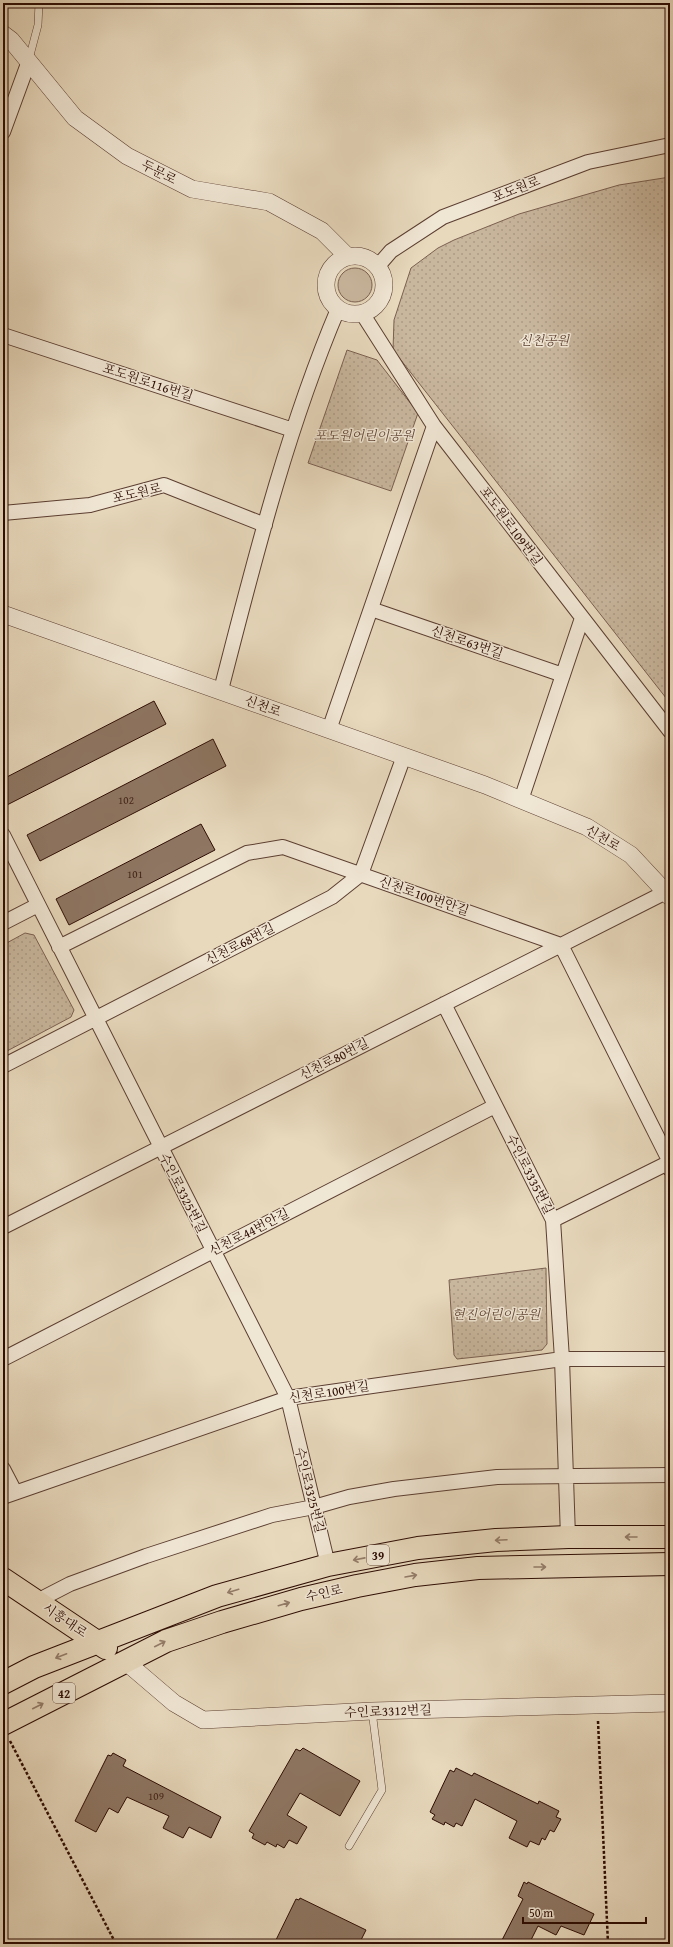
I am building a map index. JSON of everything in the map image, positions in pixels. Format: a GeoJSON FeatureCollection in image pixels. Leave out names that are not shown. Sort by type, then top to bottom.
{"type":"FeatureCollection","features":[{"type":"Feature","properties":{"kind":"main road","name":"수인로"},"geometry":{"type":"LineString","coordinates":[[3,1683],[34,1667],[217,1596],[328,1565],[418,1548],[496,1540],[568,1537],[670,1537]]}},
{"type":"Feature","properties":{"kind":"main road","name":"수인로"},"geometry":{"type":"LineString","coordinates":[[6,1732],[126,1662],[166,1641],[222,1622],[301,1599],[415,1575],[478,1568],[670,1564]]}},
{"type":"Feature","properties":{"kind":"main road","name":"시흥대로"},"geometry":{"type":"LineString","coordinates":[[3,1578],[126,1662]]}},
{"type":"Feature","properties":{"kind":"street","name":"두문로"},"geometry":{"type":"LineString","coordinates":[[3,34],[11,40],[75,118],[127,156],[192,189],[269,202],[322,231],[347,256]]}},
{"type":"Feature","properties":{"kind":"street"},"geometry":{"type":"LineString","coordinates":[[3,132],[29,61]]}},
{"type":"Feature","properties":{"kind":"street","name":"포도원로"},"geometry":{"type":"LineString","coordinates":[[378,266],[391,251],[444,217],[588,162],[670,145]]}},
{"type":"Feature","properties":{"kind":"street"},"geometry":{"type":"LineString","coordinates":[[347,256],[364,257],[378,266],[384,281],[382,294],[376,305],[362,313],[353,314],[338,309],[327,296],[326,279],[333,264],[347,256]]}},
{"type":"Feature","properties":{"kind":"street"},"geometry":{"type":"LineString","coordinates":[[221,690],[265,525],[293,430],[319,354],[338,309]]}},
{"type":"Feature","properties":{"kind":"street","name":"포도원로109번길"},"geometry":{"type":"LineString","coordinates":[[362,313],[434,426],[670,731]]}},
{"type":"Feature","properties":{"kind":"street","name":"포도원로116번길"},"geometry":{"type":"LineString","coordinates":[[3,335],[293,430]]}},
{"type":"Feature","properties":{"kind":"street"},"geometry":{"type":"LineString","coordinates":[[330,730],[434,426]]}},
{"type":"Feature","properties":{"kind":"street","name":"포도원로"},"geometry":{"type":"LineString","coordinates":[[3,513],[90,505],[164,485],[265,525]]}},
{"type":"Feature","properties":{"kind":"street","name":"신천로63번길"},"geometry":{"type":"LineString","coordinates":[[371,609],[563,675]]}},
{"type":"Feature","properties":{"kind":"street","name":"신천로"},"geometry":{"type":"LineString","coordinates":[[3,614],[404,756],[521,800],[587,827],[631,855],[669,893]]}},
{"type":"Feature","properties":{"kind":"street"},"geometry":{"type":"LineString","coordinates":[[521,800],[582,618]]}},
{"type":"Feature","properties":{"kind":"street"},"geometry":{"type":"LineString","coordinates":[[361,874],[404,756]]}},
{"type":"Feature","properties":{"kind":"street","name":"수인로3325번길"},"geometry":{"type":"LineString","coordinates":[[3,835],[288,1398],[328,1565]]}},
{"type":"Feature","properties":{"kind":"street","name":"신천로100번안길"},"geometry":{"type":"LineString","coordinates":[[59,947],[247,853],[283,847],[561,945]]}},
{"type":"Feature","properties":{"kind":"street","name":"신천로68번길"},"geometry":{"type":"LineString","coordinates":[[3,1066],[332,897],[361,874]]}},
{"type":"Feature","properties":{"kind":"street","name":"신천로80번길"},"geometry":{"type":"LineString","coordinates":[[3,1227],[561,945],[669,893]]}},
{"type":"Feature","properties":{"kind":"street"},"geometry":{"type":"LineString","coordinates":[[3,923],[38,905]]}},
{"type":"Feature","properties":{"kind":"street"},"geometry":{"type":"LineString","coordinates":[[561,945],[670,1162],[670,1170]]}},
{"type":"Feature","properties":{"kind":"street","name":"수인로3335번길"},"geometry":{"type":"LineString","coordinates":[[444,1004],[553,1220],[562,1359],[568,1537]]}},
{"type":"Feature","properties":{"kind":"street","name":"신천로44번안길"},"geometry":{"type":"LineString","coordinates":[[3,1359],[495,1106]]}},
{"type":"Feature","properties":{"kind":"street"},"geometry":{"type":"LineString","coordinates":[[553,1220],[670,1162]]}},
{"type":"Feature","properties":{"kind":"street","name":"신천로100번길"},"geometry":{"type":"LineString","coordinates":[[9,1495],[288,1398],[562,1359],[670,1359]]}},
{"type":"Feature","properties":{"kind":"street"},"geometry":{"type":"LineString","coordinates":[[3,1469],[9,1495]]}},
{"type":"Feature","properties":{"kind":"street"},"geometry":{"type":"LineString","coordinates":[[37,1601],[70,1584],[146,1556],[272,1516],[314,1507],[348,1497],[394,1489],[497,1478],[670,1475]]}},
{"type":"Feature","properties":{"kind":"street","name":"수인로3312번길"},"geometry":{"type":"LineString","coordinates":[[126,1662],[174,1703],[203,1720],[372,1711],[670,1703]]}},
{"type":"Feature","properties":{"kind":"lane"},"geometry":{"type":"LineString","coordinates":[[29,61],[38,25],[39,3]]}},
{"type":"Feature","properties":{"kind":"lane"},"geometry":{"type":"LineString","coordinates":[[349,1846],[382,1790],[372,1711]]}},
{"type":"Feature","properties":{"kind":"path"},"geometry":{"type":"LineString","coordinates":[[598,1720],[608,1944]]}},
{"type":"Feature","properties":{"kind":"path"},"geometry":{"type":"LineString","coordinates":[[6,1732],[116,1944]]}},
{"type":"Feature","properties":{"kind":"green space","name":"신천공원"},"geometry":{"type":"Polygon","coordinates":[[[670,177],[670,703],[393,350],[394,320],[411,268],[438,248],[519,214],[619,185],[670,177]]]}},
{"type":"Feature","properties":{"kind":"green space"},"geometry":{"type":"Polygon","coordinates":[[[358,268],[367,273],[371,278],[371,292],[367,297],[362,301],[352,302],[348,301],[339,292],[338,282],[339,278],[348,269],[358,268]]]}},
{"type":"Feature","properties":{"kind":"green space","name":"포도원어린이공원"},"geometry":{"type":"Polygon","coordinates":[[[347,350],[377,360],[418,413],[391,491],[308,463],[347,350]]]}},
{"type":"Feature","properties":{"kind":"green space"},"geometry":{"type":"Polygon","coordinates":[[[25,933],[34,935],[74,1010],[71,1017],[7,1051],[3,1044],[3,945],[25,933]]]}},
{"type":"Feature","properties":{"kind":"green space","name":"현진어린이공원"},"geometry":{"type":"Polygon","coordinates":[[[546,1268],[547,1344],[542,1350],[457,1359],[454,1355],[449,1280],[546,1268]]]}},
{"type":"Feature","properties":{"kind":"building"},"geometry":{"type":"Polygon","coordinates":[[[154,701],[166,724],[3,807],[3,779],[154,701]]]}},
{"type":"Feature","properties":{"kind":"building"},"geometry":{"type":"Polygon","coordinates":[[[213,739],[226,766],[40,861],[27,835],[213,739]]]}},
{"type":"Feature","properties":{"kind":"building"},"geometry":{"type":"Polygon","coordinates":[[[201,824],[215,850],[69,925],[56,899],[201,824]]]}},
{"type":"Feature","properties":{"kind":"building"},"geometry":{"type":"Polygon","coordinates":[[[303,1748],[360,1781],[340,1816],[300,1793],[287,1815],[307,1827],[297,1844],[289,1840],[284,1848],[277,1844],[276,1847],[267,1842],[265,1845],[252,1838],[254,1834],[249,1831],[296,1749],[300,1751],[303,1748]]]}},
{"type":"Feature","properties":{"kind":"building"},"geometry":{"type":"Polygon","coordinates":[[[113,1753],[126,1760],[123,1766],[221,1817],[211,1838],[189,1827],[183,1838],[163,1828],[169,1816],[127,1797],[118,1813],[109,1808],[96,1832],[75,1821],[108,1755],[111,1756],[113,1753]]]}},
{"type":"Feature","properties":{"kind":"building"},"geometry":{"type":"Polygon","coordinates":[[[456,1768],[472,1776],[474,1773],[538,1804],[539,1801],[559,1811],[556,1817],[561,1819],[554,1832],[550,1830],[545,1840],[542,1838],[539,1845],[530,1841],[527,1847],[509,1838],[517,1821],[475,1799],[462,1826],[456,1823],[454,1827],[445,1822],[444,1825],[432,1819],[435,1815],[430,1812],[450,1770],[454,1772],[456,1768]]]}},
{"type":"Feature","properties":{"kind":"building"},"geometry":{"type":"Polygon","coordinates":[[[524,1882],[527,1884],[528,1882],[594,1914],[584,1935],[561,1926],[556,1935],[538,1926],[529,1944],[500,1944],[523,1899],[518,1896],[524,1882]]]}},
{"type":"Feature","properties":{"kind":"building"},"geometry":{"type":"Polygon","coordinates":[[[300,1898],[366,1930],[359,1944],[274,1944],[296,1899],[299,1900],[300,1898]]]}}]}
